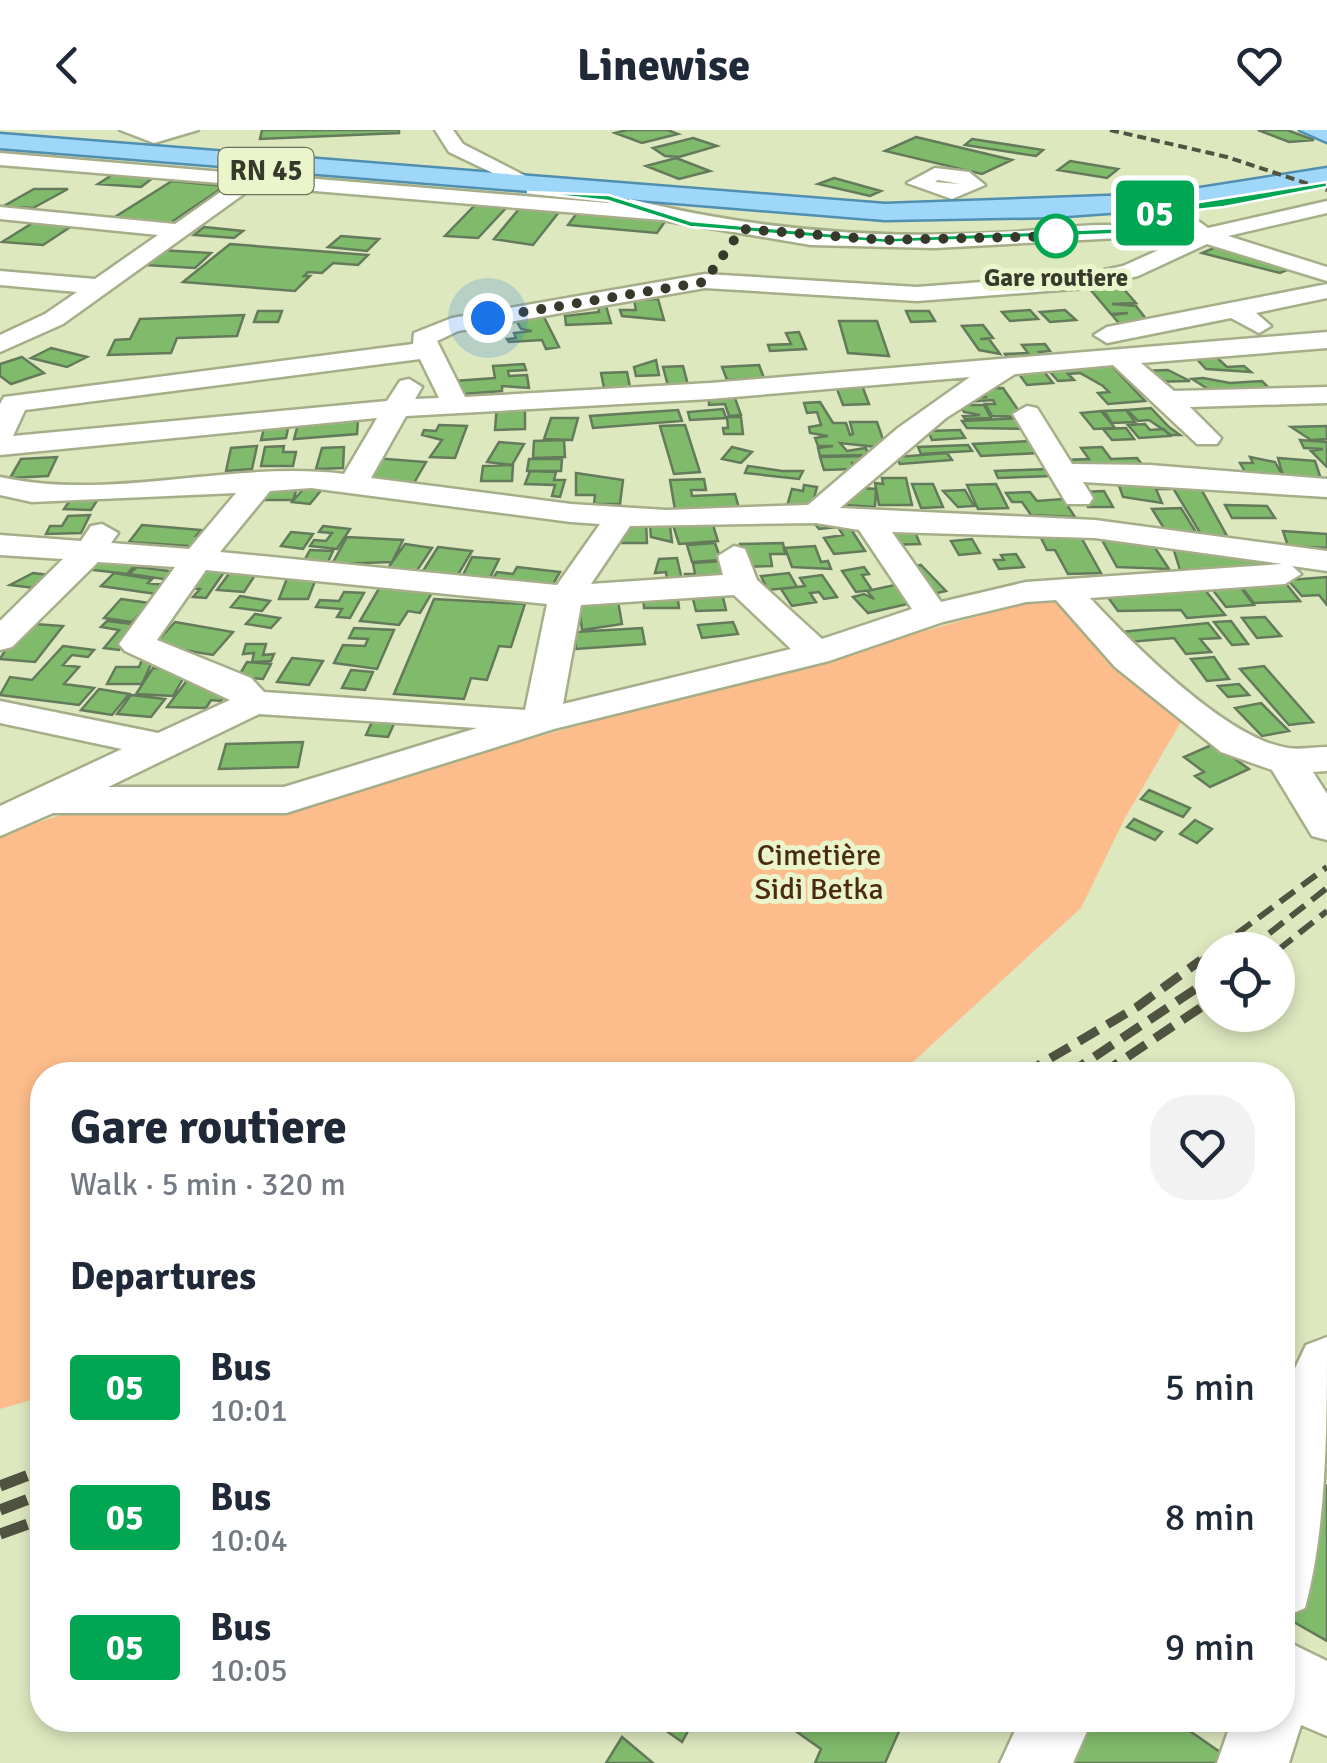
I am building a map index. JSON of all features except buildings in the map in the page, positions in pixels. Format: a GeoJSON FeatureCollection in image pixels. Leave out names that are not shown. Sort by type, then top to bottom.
{"type":"FeatureCollection","features":[{"type":"Feature","properties":{"kind":"main road"},"geometry":{"type":"LineString","coordinates":[[1312,130],[1327,135]]}},
{"type":"Feature","properties":{"kind":"main road","name":"RN 45"},"geometry":{"type":"LineString","coordinates":[[0,144],[262,172],[864,211],[990,212],[1162,234],[1327,175]]}},
{"type":"Feature","properties":{"kind":"main road","name":"RN 45"},"geometry":{"type":"LineString","coordinates":[[534,189],[885,220],[1162,234],[1327,185]]}},
{"type":"Feature","properties":{"kind":"street"},"geometry":{"type":"LineString","coordinates":[[129,130],[154,137],[190,130]]}},
{"type":"Feature","properties":{"kind":"street"},"geometry":{"type":"LineString","coordinates":[[451,138],[534,189]]}},
{"type":"Feature","properties":{"kind":"street"},"geometry":{"type":"LineString","coordinates":[[0,159],[262,172],[660,214]]}},
{"type":"Feature","properties":{"kind":"street"},"geometry":{"type":"LineString","coordinates":[[0,344],[38,329],[262,172]]}},
{"type":"Feature","properties":{"kind":"street"},"geometry":{"type":"LineString","coordinates":[[974,188],[990,212]]}},
{"type":"Feature","properties":{"kind":"street"},"geometry":{"type":"LineString","coordinates":[[609,198],[690,224],[708,234],[738,234],[894,258],[968,259],[1126,248],[1141,246],[1162,234],[1325,210]]}},
{"type":"Feature","properties":{"kind":"street"},"geometry":{"type":"LineString","coordinates":[[0,213],[179,231]]}},
{"type":"Feature","properties":{"kind":"street"},"geometry":{"type":"LineString","coordinates":[[704,282],[738,234]]}},
{"type":"Feature","properties":{"kind":"street"},"geometry":{"type":"LineString","coordinates":[[1162,234],[1327,274]]}},
{"type":"Feature","properties":{"kind":"street"},"geometry":{"type":"LineString","coordinates":[[456,405],[423,338],[452,325],[704,282],[938,294],[1101,279],[1162,234]]}},
{"type":"Feature","properties":{"kind":"street"},"geometry":{"type":"LineString","coordinates":[[1162,234],[1177,322]]}},
{"type":"Feature","properties":{"kind":"street"},"geometry":{"type":"LineString","coordinates":[[0,278],[100,287]]}},
{"type":"Feature","properties":{"kind":"street"},"geometry":{"type":"LineString","coordinates":[[816,514],[856,476],[960,394],[992,374],[1038,362],[1114,332],[1327,291]]}},
{"type":"Feature","properties":{"kind":"street"},"geometry":{"type":"LineString","coordinates":[[1235,310],[1327,375]]}},
{"type":"Feature","properties":{"kind":"street"},"geometry":{"type":"LineString","coordinates":[[0,446],[399,408],[866,380],[1038,362],[1122,359],[1327,340]]}},
{"type":"Feature","properties":{"kind":"street"},"geometry":{"type":"LineString","coordinates":[[354,482],[399,408],[428,350]]}},
{"type":"Feature","properties":{"kind":"street"},"geometry":{"type":"LineString","coordinates":[[0,435],[14,402],[428,350]]}},
{"type":"Feature","properties":{"kind":"street"},"geometry":{"type":"LineString","coordinates":[[1122,359],[1207,438]]}},
{"type":"Feature","properties":{"kind":"street"},"geometry":{"type":"LineString","coordinates":[[1166,399],[1327,395]]}},
{"type":"Feature","properties":{"kind":"street"},"geometry":{"type":"LineString","coordinates":[[1027,414],[1127,587]]}},
{"type":"Feature","properties":{"kind":"street"},"geometry":{"type":"LineString","coordinates":[[1064,473],[1150,474],[1327,488]]}},
{"type":"Feature","properties":{"kind":"street"},"geometry":{"type":"LineString","coordinates":[[252,703],[238,686],[137,644],[197,559],[262,482]]}},
{"type":"Feature","properties":{"kind":"street"},"geometry":{"type":"LineString","coordinates":[[0,486],[32,493],[128,492],[262,482],[354,482],[621,516],[722,520],[816,514],[869,522],[1095,529],[1327,561]]}},
{"type":"Feature","properties":{"kind":"street"},"geometry":{"type":"LineString","coordinates":[[0,640],[91,550],[128,492]]}},
{"type":"Feature","properties":{"kind":"street"},"geometry":{"type":"LineString","coordinates":[[542,721],[566,596],[621,516]]}},
{"type":"Feature","properties":{"kind":"street"},"geometry":{"type":"LineString","coordinates":[[722,520],[742,584],[816,653]]}},
{"type":"Feature","properties":{"kind":"street"},"geometry":{"type":"LineString","coordinates":[[869,522],[932,614]]}},
{"type":"Feature","properties":{"kind":"street"},"geometry":{"type":"LineString","coordinates":[[0,545],[197,559],[566,596],[742,584]]}},
{"type":"Feature","properties":{"kind":"street"},"geometry":{"type":"LineString","coordinates":[[48,800],[286,800],[542,721],[816,653],[932,614],[1026,592],[1327,570]]}},
{"type":"Feature","properties":{"kind":"street"},"geometry":{"type":"LineString","coordinates":[[1062,588],[1128,659],[1235,744],[1286,760],[1327,759]]}},
{"type":"Feature","properties":{"kind":"street"},"geometry":{"type":"LineString","coordinates":[[0,822],[252,703],[542,721]]}},
{"type":"Feature","properties":{"kind":"street"},"geometry":{"type":"LineString","coordinates":[[0,712],[163,746]]}},
{"type":"Feature","properties":{"kind":"street"},"geometry":{"type":"LineString","coordinates":[[1286,760],[1325,824]]}},
{"type":"Feature","properties":{"kind":"street"},"geometry":{"type":"LineString","coordinates":[[1295,1496],[1308,1407],[1327,1365]]}},
{"type":"Feature","properties":{"kind":"street"},"geometry":{"type":"LineString","coordinates":[[1295,1681],[1327,1700]]}},
{"type":"Feature","properties":{"kind":"street"},"geometry":{"type":"LineString","coordinates":[[1036,1763],[1051,1732]]}},
{"type":"Feature","properties":{"kind":"street"},"geometry":{"type":"LineString","coordinates":[[1253,1763],[1262,1732]]}},
{"type":"Feature","properties":{"kind":"green space","name":"Cimetière Sidi Betka"},"geometry":{"type":"Polygon","coordinates":[[[1062,600],[1182,720],[1125,818],[1081,908],[914,1061],[30,1062],[30,1400],[0,1409],[0,834],[91,806],[275,809],[1026,603],[1062,600]]]}},
{"type":"Feature","properties":{"kind":"railway"},"geometry":{"type":"LineString","coordinates":[[1110,130],[1227,157],[1327,190]]}},
{"type":"Feature","properties":{"kind":"railway"},"geometry":{"type":"LineString","coordinates":[[1239,932],[1327,867]]}},
{"type":"Feature","properties":{"kind":"railway"},"geometry":{"type":"LineString","coordinates":[[1271,932],[1327,888]]}},
{"type":"Feature","properties":{"kind":"railway"},"geometry":{"type":"LineString","coordinates":[[1295,936],[1327,911]]}},
{"type":"Feature","properties":{"kind":"railway"},"geometry":{"type":"LineString","coordinates":[[1044,1062],[1137,1007],[1195,964]]}},
{"type":"Feature","properties":{"kind":"railway"},"geometry":{"type":"LineString","coordinates":[[1086,1062],[1195,989]]}},
{"type":"Feature","properties":{"kind":"railway"},"geometry":{"type":"LineString","coordinates":[[1119,1062],[1195,1011]]}},
{"type":"Feature","properties":{"kind":"railway"},"geometry":{"type":"LineString","coordinates":[[0,1486],[30,1475]]}},
{"type":"Feature","properties":{"kind":"railway"},"geometry":{"type":"LineString","coordinates":[[0,1510],[30,1499]]}},
{"type":"Feature","properties":{"kind":"railway"},"geometry":{"type":"LineString","coordinates":[[0,1534],[30,1523]]}},
{"type":"Feature","properties":{"kind":"bus line","name":"05"},"geometry":{"type":"LineString","coordinates":[[532,192],[609,198],[690,224],[838,239],[1061,236],[1120,231],[1146,238],[1164,234],[1132,214],[1173,212],[1327,185]]}},
{"type":"Feature","properties":{"kind":"place","name":"Gare routiere"},"geometry":{"type":"Point","coordinates":[1056,236]}},
{"type":"Feature","properties":{"kind":"route"},"geometry":{"type":"LineString","coordinates":[[488,318],[704,282],[742,229],[838,239],[1061,236],[1056,236]]}}]}
